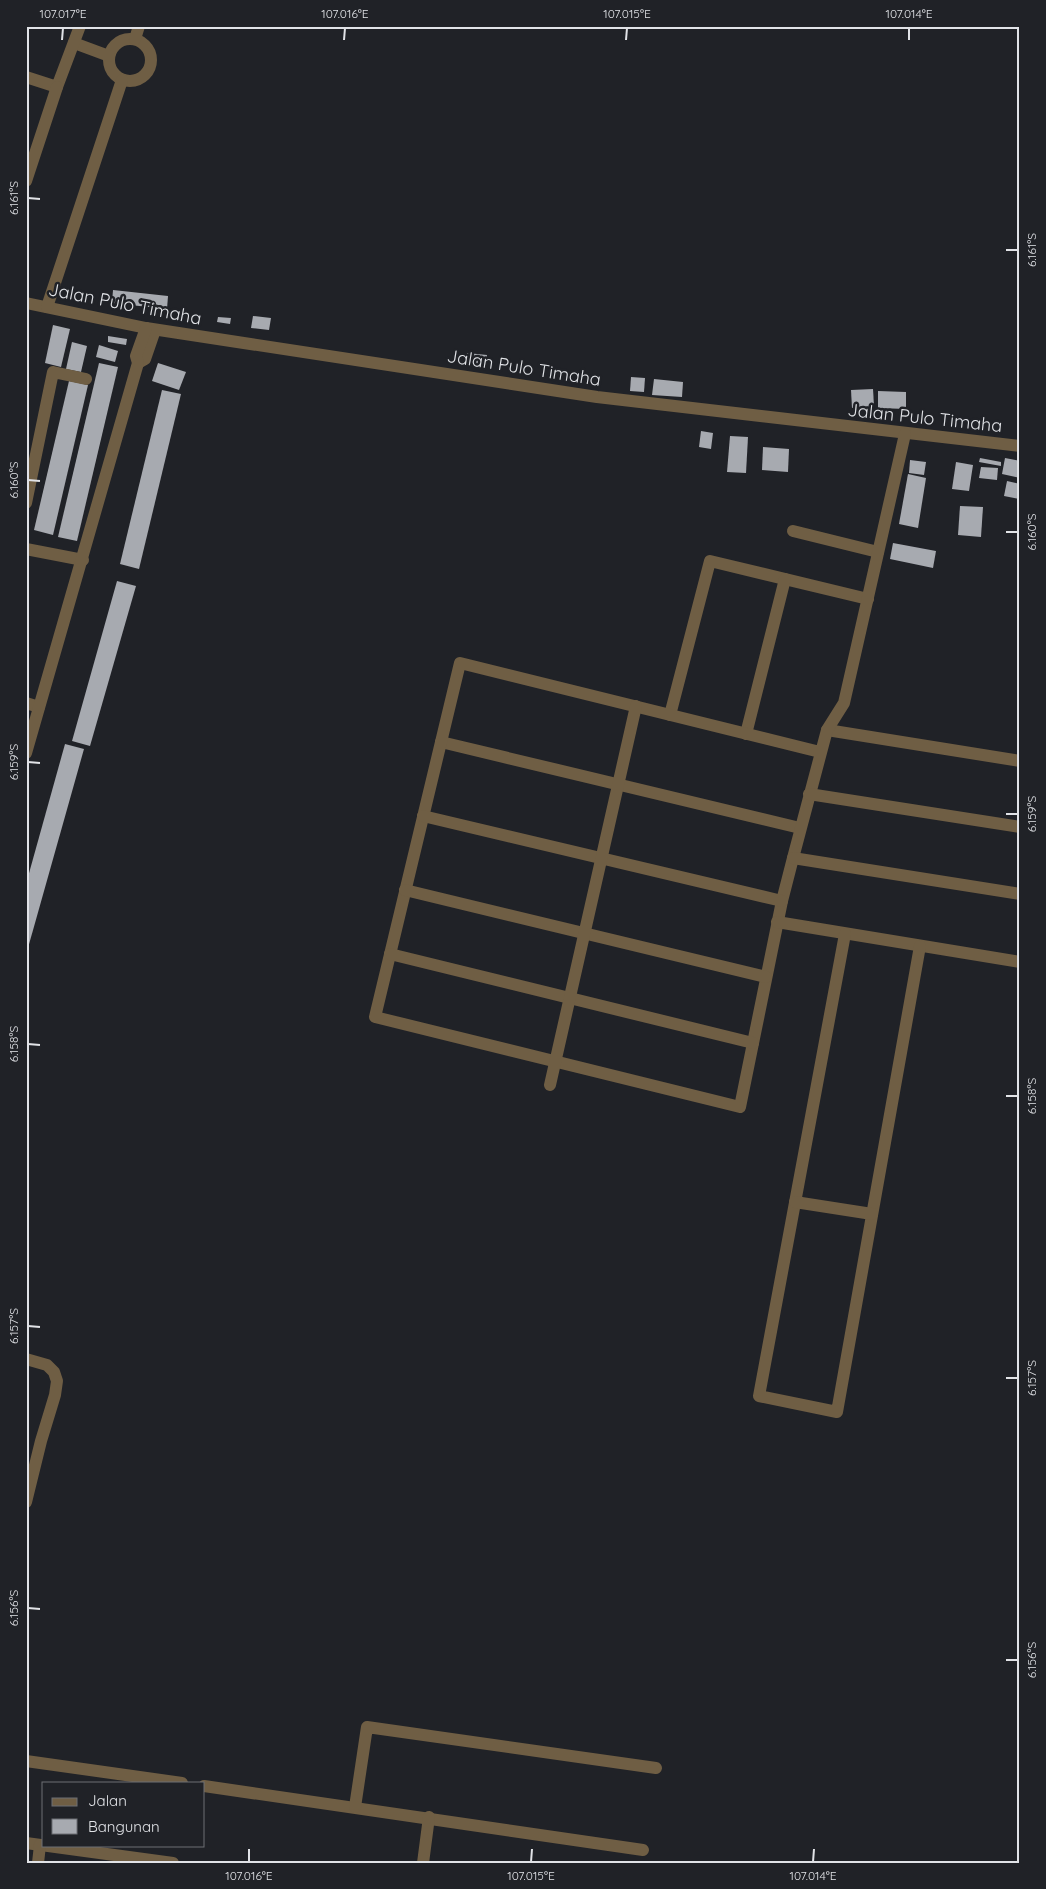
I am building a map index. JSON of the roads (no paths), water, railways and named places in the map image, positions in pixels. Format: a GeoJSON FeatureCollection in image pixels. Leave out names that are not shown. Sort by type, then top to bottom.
{"type":"FeatureCollection","features":[{"type":"Feature","properties":{"kind":"street"},"geometry":{"type":"LineString","coordinates":[[26,181],[57,87],[80,26]]}},
{"type":"Feature","properties":{"kind":"street"},"geometry":{"type":"LineString","coordinates":[[135,39],[139,26]]}},
{"type":"Feature","properties":{"kind":"street"},"geometry":{"type":"LineString","coordinates":[[135,39],[147,47],[152,60],[148,74],[136,82],[122,80],[111,71],[109,56],[114,46],[123,40],[135,39]]}},
{"type":"Feature","properties":{"kind":"street"},"geometry":{"type":"LineString","coordinates":[[74,42],[109,56]]}},
{"type":"Feature","properties":{"kind":"street"},"geometry":{"type":"LineString","coordinates":[[26,77],[57,87]]}},
{"type":"Feature","properties":{"kind":"street"},"geometry":{"type":"LineString","coordinates":[[47,307],[122,80]]}},
{"type":"Feature","properties":{"kind":"street","name":"Jalan Pulo Timaha"},"geometry":{"type":"LineString","coordinates":[[26,303],[150,329],[597,397],[1020,446]]}},
{"type":"Feature","properties":{"kind":"street"},"geometry":{"type":"LineString","coordinates":[[26,753],[83,560],[138,363],[136,356],[150,329]]}},
{"type":"Feature","properties":{"kind":"street"},"geometry":{"type":"LineString","coordinates":[[26,503],[53,372],[86,379]]}},
{"type":"Feature","properties":{"kind":"street"},"geometry":{"type":"LineString","coordinates":[[820,752],[460,663],[374,1017],[740,1107],[782,901],[826,730],[844,702],[905,434]]}},
{"type":"Feature","properties":{"kind":"street"},"geometry":{"type":"LineString","coordinates":[[793,531],[878,552]]}},
{"type":"Feature","properties":{"kind":"street"},"geometry":{"type":"LineString","coordinates":[[26,548],[83,560]]}},
{"type":"Feature","properties":{"kind":"street"},"geometry":{"type":"LineString","coordinates":[[670,715],[710,561],[868,599]]}},
{"type":"Feature","properties":{"kind":"street"},"geometry":{"type":"LineString","coordinates":[[746,734],[785,579]]}},
{"type":"Feature","properties":{"kind":"street"},"geometry":{"type":"LineString","coordinates":[[26,703],[39,707]]}},
{"type":"Feature","properties":{"kind":"street"},"geometry":{"type":"LineString","coordinates":[[550,1085],[636,706]]}},
{"type":"Feature","properties":{"kind":"street"},"geometry":{"type":"LineString","coordinates":[[826,730],[1020,761]]}},
{"type":"Feature","properties":{"kind":"street"},"geometry":{"type":"LineString","coordinates":[[442,742],[800,828]]}},
{"type":"Feature","properties":{"kind":"street"},"geometry":{"type":"LineString","coordinates":[[809,794],[1020,827]]}},
{"type":"Feature","properties":{"kind":"street"},"geometry":{"type":"LineString","coordinates":[[424,816],[782,901]]}},
{"type":"Feature","properties":{"kind":"street"},"geometry":{"type":"LineString","coordinates":[[793,858],[1020,894]]}},
{"type":"Feature","properties":{"kind":"street"},"geometry":{"type":"LineString","coordinates":[[406,890],[766,977]]}},
{"type":"Feature","properties":{"kind":"street"},"geometry":{"type":"LineString","coordinates":[[777,922],[1020,962]]}},
{"type":"Feature","properties":{"kind":"street"},"geometry":{"type":"LineString","coordinates":[[846,934],[759,1396],[837,1412],[920,946]]}},
{"type":"Feature","properties":{"kind":"street"},"geometry":{"type":"LineString","coordinates":[[390,954],[752,1043]]}},
{"type":"Feature","properties":{"kind":"street"},"geometry":{"type":"LineString","coordinates":[[795,1202],[872,1214]]}},
{"type":"Feature","properties":{"kind":"street"},"geometry":{"type":"LineString","coordinates":[[26,1359],[47,1365],[54,1372],[56,1381],[56,1395],[41,1441],[26,1502]]}},
{"type":"Feature","properties":{"kind":"street"},"geometry":{"type":"LineString","coordinates":[[355,1807],[367,1727],[656,1768]]}},
{"type":"Feature","properties":{"kind":"street"},"geometry":{"type":"LineString","coordinates":[[26,1761],[175,1782]]}},
{"type":"Feature","properties":{"kind":"street"},"geometry":{"type":"LineString","coordinates":[[205,1786],[429,1817],[643,1850]]}},
{"type":"Feature","properties":{"kind":"street"},"geometry":{"type":"LineString","coordinates":[[423,1863],[429,1817]]}},
{"type":"Feature","properties":{"kind":"street"},"geometry":{"type":"LineString","coordinates":[[26,1843],[40,1845],[38,1863]]}},
{"type":"Feature","properties":{"kind":"street"},"geometry":{"type":"LineString","coordinates":[[47,1846],[174,1863]]}}]}
